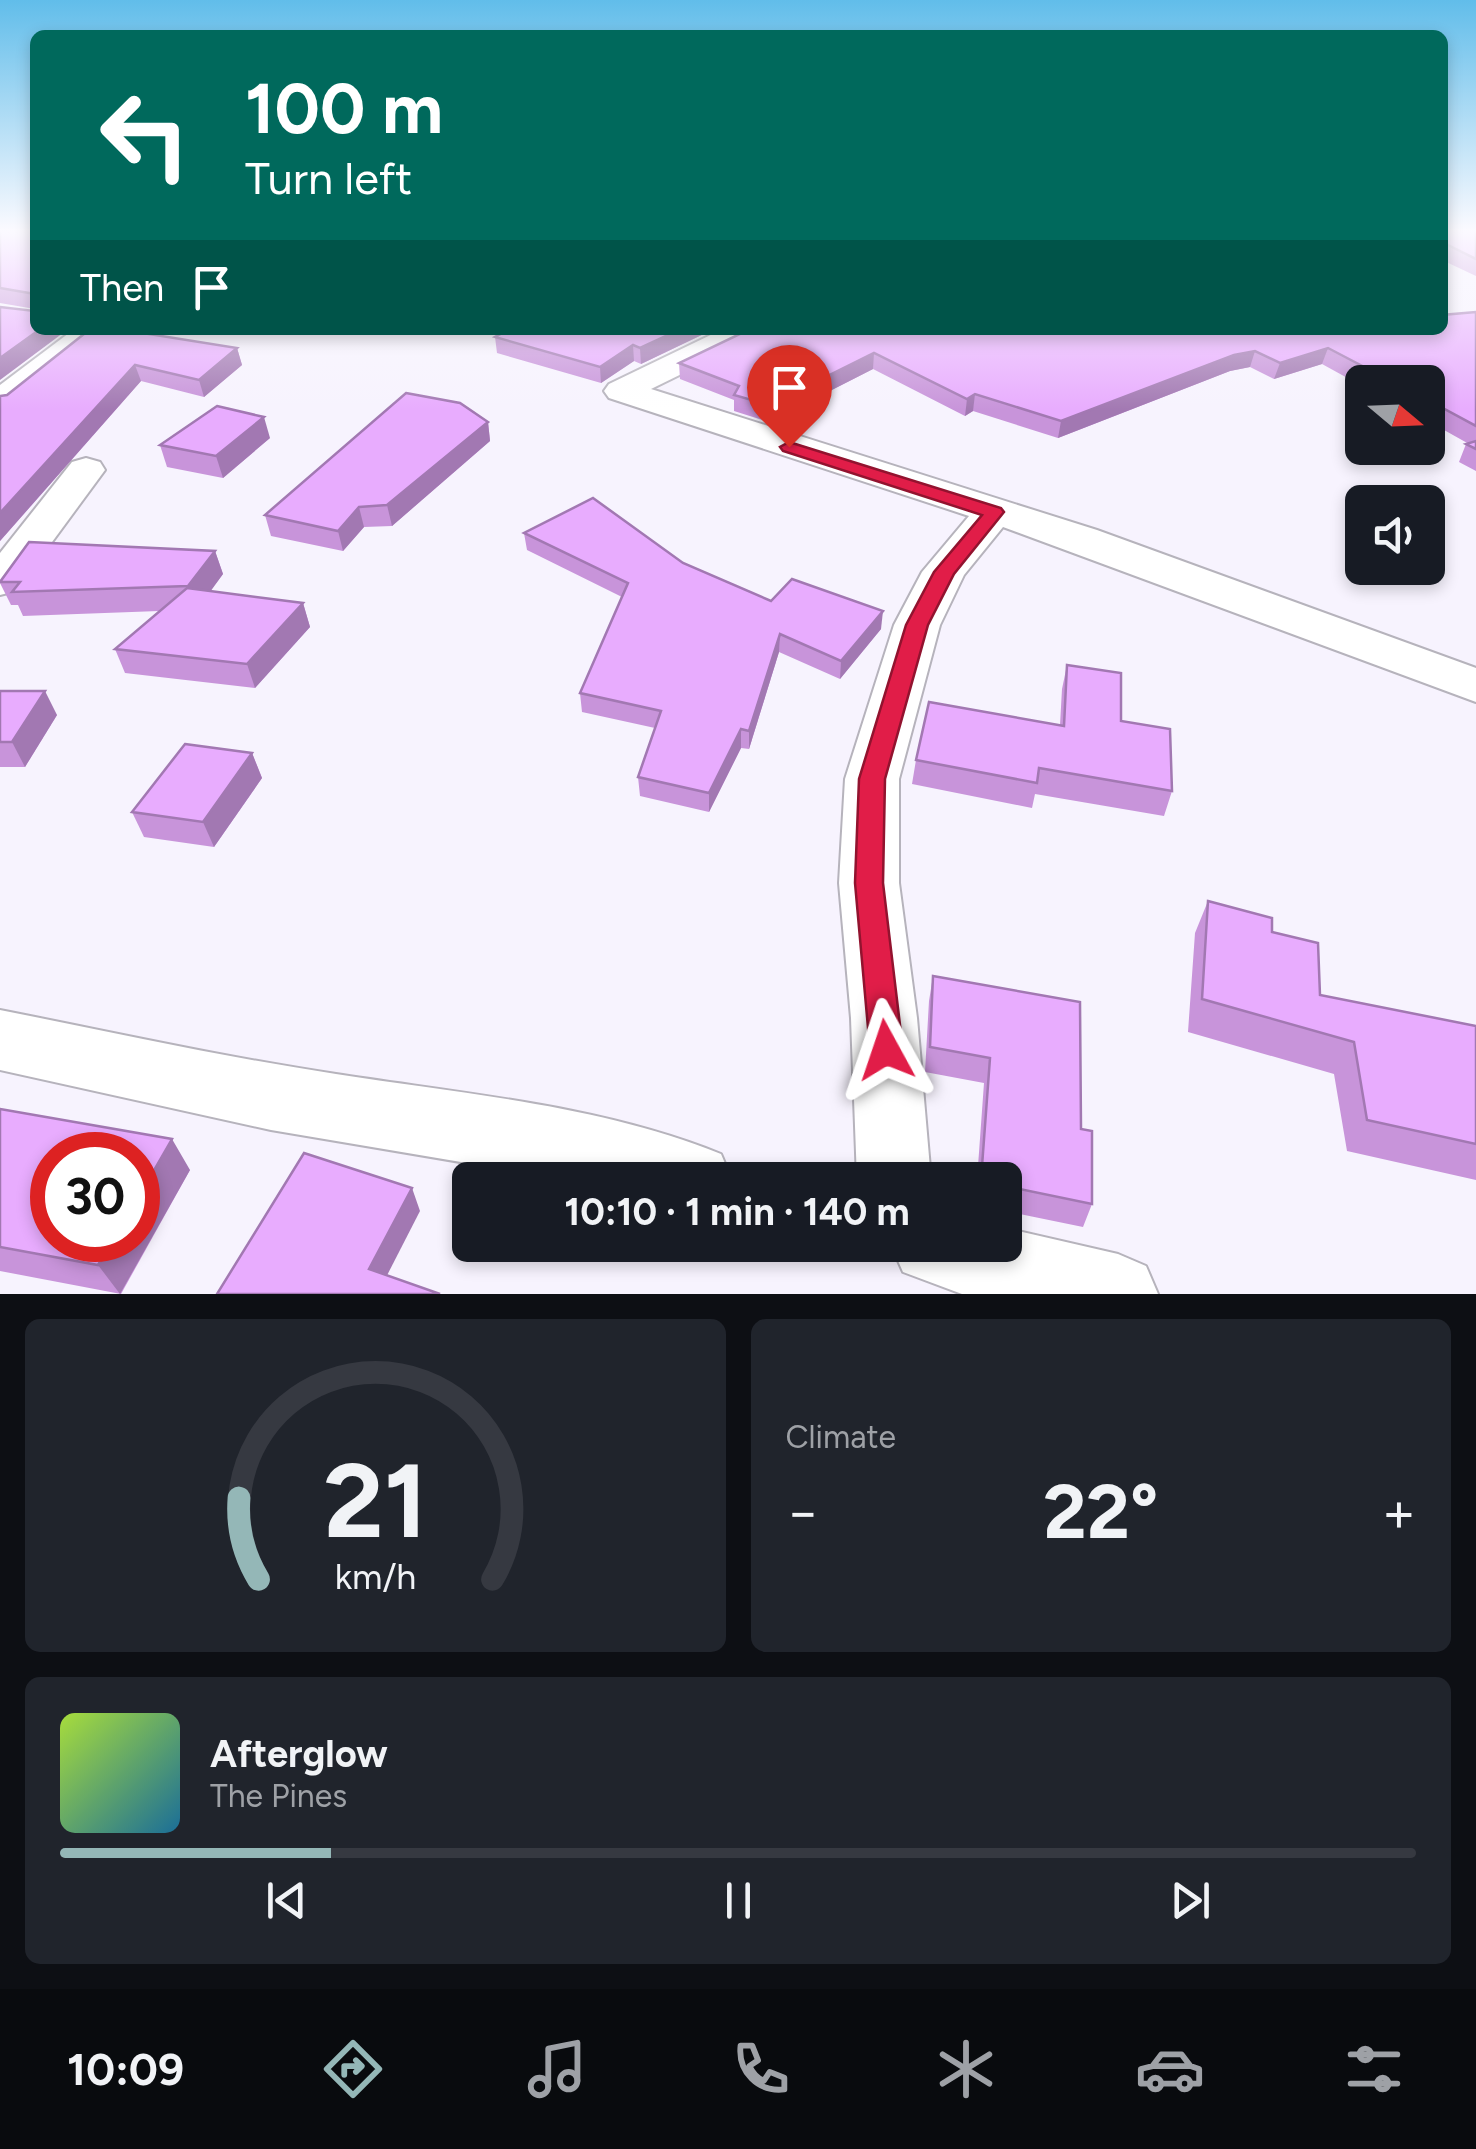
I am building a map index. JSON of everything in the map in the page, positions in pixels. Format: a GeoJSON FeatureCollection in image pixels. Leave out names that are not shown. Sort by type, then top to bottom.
{"type":"FeatureCollection","features":[{"type":"Feature","properties":{"kind":"street"},"geometry":{"type":"LineString","coordinates":[[0,402],[87,335]]}},
{"type":"Feature","properties":{"kind":"street"},"geometry":{"type":"LineString","coordinates":[[736,335],[621,391],[1082,539],[1476,686]]}},
{"type":"Feature","properties":{"kind":"street"},"geometry":{"type":"LineString","coordinates":[[0,582],[86,470]]}},
{"type":"Feature","properties":{"kind":"street"},"geometry":{"type":"LineString","coordinates":[[893,1162],[884,1018],[869,883],[872,779],[917,625],[944,572],[994,512]]}},
{"type":"Feature","properties":{"kind":"street"},"geometry":{"type":"LineString","coordinates":[[0,1040],[270,1097],[567,1146],[627,1162]]}},
{"type":"Feature","properties":{"kind":"street"},"geometry":{"type":"LineString","coordinates":[[977,1269],[1118,1294]]}},
{"type":"Feature","properties":{"kind":"building"},"geometry":{"type":"Polygon","coordinates":[[[0,307],[30,310],[32,335],[0,358],[0,307]]]}},
{"type":"Feature","properties":{"kind":"building"},"geometry":{"type":"Polygon","coordinates":[[[1476,312],[1476,426],[1445,409],[1445,365],[1360,365],[1328,348],[1280,363],[1255,351],[1234,355],[1061,421],[975,394],[967,399],[874,353],[769,405],[734,395],[739,386],[679,363],[738,335],[1448,335],[1448,314],[1476,312]]]}},
{"type":"Feature","properties":{"kind":"building"},"geometry":{"type":"Polygon","coordinates":[[[83,335],[155,335],[237,348],[199,380],[135,365],[0,513],[0,396],[7,395],[83,335]]]}},
{"type":"Feature","properties":{"kind":"building"},"geometry":{"type":"Polygon","coordinates":[[[668,335],[640,348],[633,345],[600,367],[495,337],[668,335]]]}},
{"type":"Feature","properties":{"kind":"building"},"geometry":{"type":"Polygon","coordinates":[[[406,393],[460,403],[488,422],[387,505],[359,507],[338,531],[265,515],[406,393]]]}},
{"type":"Feature","properties":{"kind":"building"},"geometry":{"type":"Polygon","coordinates":[[[217,406],[264,417],[216,456],[160,445],[217,406]]]}},
{"type":"Feature","properties":{"kind":"building"},"geometry":{"type":"Polygon","coordinates":[[[593,498],[683,563],[771,601],[792,579],[883,611],[841,661],[780,634],[749,731],[741,729],[709,793],[638,777],[661,711],[580,693],[628,583],[524,533],[593,498]]]}},
{"type":"Feature","properties":{"kind":"building"},"geometry":{"type":"Polygon","coordinates":[[[29,542],[215,551],[188,586],[12,592],[20,582],[0,582],[29,542]]]}},
{"type":"Feature","properties":{"kind":"building"},"geometry":{"type":"Polygon","coordinates":[[[187,588],[303,603],[247,664],[115,649],[187,588]]]}},
{"type":"Feature","properties":{"kind":"building"},"geometry":{"type":"Polygon","coordinates":[[[1067,665],[1121,673],[1121,721],[1170,729],[1172,791],[1039,768],[1037,783],[916,760],[929,702],[1064,726],[1067,665]]]}},
{"type":"Feature","properties":{"kind":"building"},"geometry":{"type":"Polygon","coordinates":[[[0,691],[45,691],[12,742],[0,742],[0,691]]]}},
{"type":"Feature","properties":{"kind":"building"},"geometry":{"type":"Polygon","coordinates":[[[185,744],[252,753],[203,822],[132,812],[185,744]]]}},
{"type":"Feature","properties":{"kind":"building"},"geometry":{"type":"Polygon","coordinates":[[[1208,901],[1272,918],[1272,932],[1318,943],[1320,995],[1476,1026],[1476,1144],[1367,1120],[1354,1042],[1202,999],[1208,901]]]}},
{"type":"Feature","properties":{"kind":"building"},"geometry":{"type":"Polygon","coordinates":[[[933,976],[1080,1002],[1081,1129],[1092,1131],[1092,1204],[1022,1190],[1022,1162],[982,1162],[990,1058],[930,1047],[933,976]]]}},
{"type":"Feature","properties":{"kind":"building"},"geometry":{"type":"Polygon","coordinates":[[[0,1109],[132,1132],[30,1132],[30,1253],[0,1247],[0,1109]]]}},
{"type":"Feature","properties":{"kind":"building"},"geometry":{"type":"Polygon","coordinates":[[[160,1137],[172,1139],[160,1160],[160,1137]]]}},
{"type":"Feature","properties":{"kind":"building"},"geometry":{"type":"Polygon","coordinates":[[[304,1153],[412,1188],[369,1269],[440,1294],[217,1294],[304,1153]]]}},
{"type":"Feature","properties":{"kind":"route"},"geometry":{"type":"LineString","coordinates":[[789,447],[994,512],[944,572],[917,625],[872,779],[869,883],[886,1050]]}}]}
